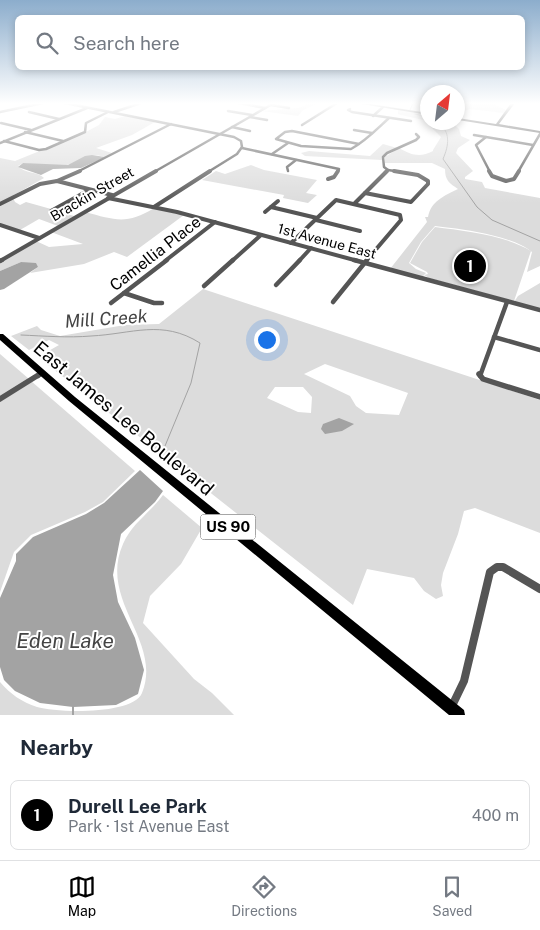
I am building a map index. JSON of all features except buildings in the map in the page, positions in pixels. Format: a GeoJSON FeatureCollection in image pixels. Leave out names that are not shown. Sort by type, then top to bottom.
{"type":"FeatureCollection","features":[{"type":"Feature","properties":{"kind":"main road","name":"East James Lee Boulevard"},"geometry":{"type":"LineString","coordinates":[[0,336],[42,373],[455,712]]}},
{"type":"Feature","properties":{"kind":"street"},"geometry":{"type":"LineString","coordinates":[[0,143],[15,136]]}},
{"type":"Feature","properties":{"kind":"street"},"geometry":{"type":"LineString","coordinates":[[47,136],[66,140]]}},
{"type":"Feature","properties":{"kind":"street"},"geometry":{"type":"LineString","coordinates":[[4,141],[42,150],[75,136]]}},
{"type":"Feature","properties":{"kind":"street"},"geometry":{"type":"LineString","coordinates":[[57,181],[147,136]]}},
{"type":"Feature","properties":{"kind":"street","name":"Brackin Street"},"geometry":{"type":"LineString","coordinates":[[0,261],[215,136]]}},
{"type":"Feature","properties":{"kind":"street"},"geometry":{"type":"LineString","coordinates":[[228,136],[239,139],[242,148]]}},
{"type":"Feature","properties":{"kind":"street"},"geometry":{"type":"LineString","coordinates":[[279,136],[276,139],[288,143],[345,150],[351,149],[368,136]]}},
{"type":"Feature","properties":{"kind":"street"},"geometry":{"type":"LineString","coordinates":[[320,136],[359,144]]}},
{"type":"Feature","properties":{"kind":"street"},"geometry":{"type":"LineString","coordinates":[[365,193],[411,202],[428,184],[428,181],[418,175],[388,170],[384,166],[383,157],[387,153],[416,140],[418,136]]}},
{"type":"Feature","properties":{"kind":"street"},"geometry":{"type":"LineString","coordinates":[[482,136],[533,145]]}},
{"type":"Feature","properties":{"kind":"street"},"geometry":{"type":"LineString","coordinates":[[486,137],[476,145],[492,176],[506,181],[514,179],[538,136]]}},
{"type":"Feature","properties":{"kind":"street"},"geometry":{"type":"LineString","coordinates":[[272,154],[288,143]]}},
{"type":"Feature","properties":{"kind":"street"},"geometry":{"type":"LineString","coordinates":[[242,148],[339,169],[334,177],[328,179]]}},
{"type":"Feature","properties":{"kind":"street"},"geometry":{"type":"LineString","coordinates":[[154,207],[235,155],[242,148]]}},
{"type":"Feature","properties":{"kind":"street"},"geometry":{"type":"LineString","coordinates":[[288,171],[287,167],[296,160]]}},
{"type":"Feature","properties":{"kind":"street"},"geometry":{"type":"LineString","coordinates":[[354,204],[388,170]]}},
{"type":"Feature","properties":{"kind":"street","name":"1st Avenue East"},"geometry":{"type":"LineString","coordinates":[[0,204],[38,184],[57,181],[89,189],[110,197],[215,222],[540,310]]}},
{"type":"Feature","properties":{"kind":"street"},"geometry":{"type":"LineString","coordinates":[[51,211],[89,189]]}},
{"type":"Feature","properties":{"kind":"street"},"geometry":{"type":"LineString","coordinates":[[291,243],[336,200],[400,215],[402,218],[333,302]]}},
{"type":"Feature","properties":{"kind":"street"},"geometry":{"type":"LineString","coordinates":[[265,212],[278,201]]}},
{"type":"Feature","properties":{"kind":"street"},"geometry":{"type":"LineString","coordinates":[[270,207],[360,231]]}},
{"type":"Feature","properties":{"kind":"street","name":"Camellia Place"},"geometry":{"type":"LineString","coordinates":[[111,303],[215,222]]}},
{"type":"Feature","properties":{"kind":"street"},"geometry":{"type":"LineString","coordinates":[[0,225],[39,238]]}},
{"type":"Feature","properties":{"kind":"street"},"geometry":{"type":"LineString","coordinates":[[204,286],[261,235]]}},
{"type":"Feature","properties":{"kind":"street"},"geometry":{"type":"LineString","coordinates":[[276,285],[311,248]]}},
{"type":"Feature","properties":{"kind":"street"},"geometry":{"type":"LineString","coordinates":[[124,293],[154,303],[162,303]]}},
{"type":"Feature","properties":{"kind":"street"},"geometry":{"type":"LineString","coordinates":[[507,302],[479,376],[540,398]]}},
{"type":"Feature","properties":{"kind":"street"},"geometry":{"type":"LineString","coordinates":[[494,337],[540,350]]}},
{"type":"Feature","properties":{"kind":"street"},"geometry":{"type":"LineString","coordinates":[[0,399],[42,373]]}},
{"type":"Feature","properties":{"kind":"street"},"geometry":{"type":"LineString","coordinates":[[455,712],[490,572],[497,567],[503,567],[540,590]]}},
{"type":"Feature","properties":{"kind":"shaded area"},"geometry":{"type":"Polygon","coordinates":[[[76,136],[128,136],[96,148],[112,153],[105,157],[93,155],[62,166],[23,163],[18,166],[21,169],[38,174],[44,178],[0,203],[0,158],[15,161],[76,136]]]}},
{"type":"Feature","properties":{"kind":"shaded area"},"geometry":{"type":"Polygon","coordinates":[[[440,136],[462,136],[470,140],[458,148],[456,153],[473,171],[465,179],[482,182],[485,188],[540,198],[540,266],[527,272],[532,252],[512,241],[486,234],[435,226],[421,242],[409,263],[416,269],[426,273],[423,276],[427,278],[390,269],[427,222],[425,217],[428,217],[435,203],[458,189],[448,181],[445,169],[432,163],[385,163],[385,157],[399,148],[416,155],[433,150],[440,136]]]}},
{"type":"Feature","properties":{"kind":"shaded area"},"geometry":{"type":"Polygon","coordinates":[[[383,144],[397,148],[382,156],[382,160],[305,156],[301,153],[309,151],[370,156],[383,144]]]}},
{"type":"Feature","properties":{"kind":"shaded area"},"geometry":{"type":"Polygon","coordinates":[[[251,165],[264,170],[317,180],[306,193],[317,195],[308,203],[283,198],[284,195],[202,180],[216,171],[225,174],[251,165]]]}},
{"type":"Feature","properties":{"kind":"shaded area"},"geometry":{"type":"Polygon","coordinates":[[[13,198],[20,205],[26,202],[51,209],[49,211],[53,210],[74,216],[58,226],[39,219],[20,230],[0,224],[0,205],[13,198]]]}},
{"type":"Feature","properties":{"kind":"shaded area"},"geometry":{"type":"Polygon","coordinates":[[[154,208],[184,215],[127,257],[114,252],[84,264],[30,273],[38,267],[21,262],[0,271],[0,262],[36,241],[49,247],[83,244],[51,232],[85,212],[113,219],[128,219],[154,208]]]}},
{"type":"Feature","properties":{"kind":"shaded area"},"geometry":{"type":"Polygon","coordinates":[[[435,227],[497,237],[531,251],[514,301],[429,278],[424,275],[428,274],[427,272],[410,263],[422,242],[435,227]]]}},
{"type":"Feature","properties":{"kind":"shaded area"},"geometry":{"type":"Polygon","coordinates":[[[540,283],[540,309],[514,302],[518,296],[540,283]]]}},
{"type":"Feature","properties":{"kind":"shaded area"},"geometry":{"type":"Polygon","coordinates":[[[203,289],[540,400],[540,533],[475,508],[464,511],[458,534],[443,573],[441,585],[443,596],[436,599],[424,591],[414,578],[367,569],[353,605],[38,357],[59,345],[49,340],[29,350],[11,336],[37,326],[41,330],[60,336],[125,325],[159,324],[203,289]],[[325,364],[304,374],[350,396],[356,406],[366,413],[399,415],[408,393],[325,364]],[[275,387],[267,398],[298,412],[311,413],[312,397],[303,387],[275,387]]]}},
{"type":"Feature","properties":{"kind":"shaded area"},"geometry":{"type":"Polygon","coordinates":[[[0,354],[29,379],[0,397],[0,354]]]}},
{"type":"Feature","properties":{"kind":"shaded area"},"geometry":{"type":"Polygon","coordinates":[[[31,381],[135,471],[103,502],[85,512],[31,535],[14,552],[0,592],[0,401],[31,381]]]}},
{"type":"Feature","properties":{"kind":"shaded area"},"geometry":{"type":"Polygon","coordinates":[[[163,495],[202,528],[181,564],[150,596],[143,623],[194,679],[212,693],[234,715],[0,715],[0,682],[12,694],[26,703],[47,709],[77,711],[110,709],[136,700],[142,693],[146,674],[144,656],[118,584],[118,565],[123,544],[131,530],[163,495]]]}},
{"type":"Feature","properties":{"kind":"water"},"geometry":{"type":"Polygon","coordinates":[[[85,156],[105,157],[81,168],[53,169],[41,175],[18,167],[23,163],[68,165],[85,156]]]}},
{"type":"Feature","properties":{"kind":"water"},"geometry":{"type":"Polygon","coordinates":[[[21,262],[36,263],[38,267],[0,290],[0,271],[21,262]]]}},
{"type":"Feature","properties":{"kind":"water"},"geometry":{"type":"Polygon","coordinates":[[[339,418],[354,424],[342,431],[325,434],[321,429],[323,424],[339,418]]]}},
{"type":"Feature","properties":{"kind":"water","name":"Eden Lake"},"geometry":{"type":"Polygon","coordinates":[[[140,470],[163,491],[155,502],[121,534],[113,575],[118,602],[135,638],[144,670],[138,694],[116,705],[73,707],[40,703],[15,691],[4,680],[0,667],[0,598],[16,561],[16,554],[33,537],[86,514],[104,503],[140,470]]]}},
{"type":"Feature","properties":{"kind":"waterway"},"geometry":{"type":"LineString","coordinates":[[447,136],[447,149],[443,159],[477,207],[492,220],[540,241]]}},
{"type":"Feature","properties":{"kind":"waterway","name":"Mill Creek"},"geometry":{"type":"LineString","coordinates":[[21,335],[82,337],[160,330],[186,336],[200,343],[191,383],[165,446]]}},
{"type":"Feature","properties":{"kind":"waterway","name":"Mill Creek"},"geometry":{"type":"LineString","coordinates":[[73,707],[73,715]]}},
{"type":"Feature","properties":{"kind":"place","name":"Durell Lee Park"},"geometry":{"type":"Point","coordinates":[470,266]}}]}
